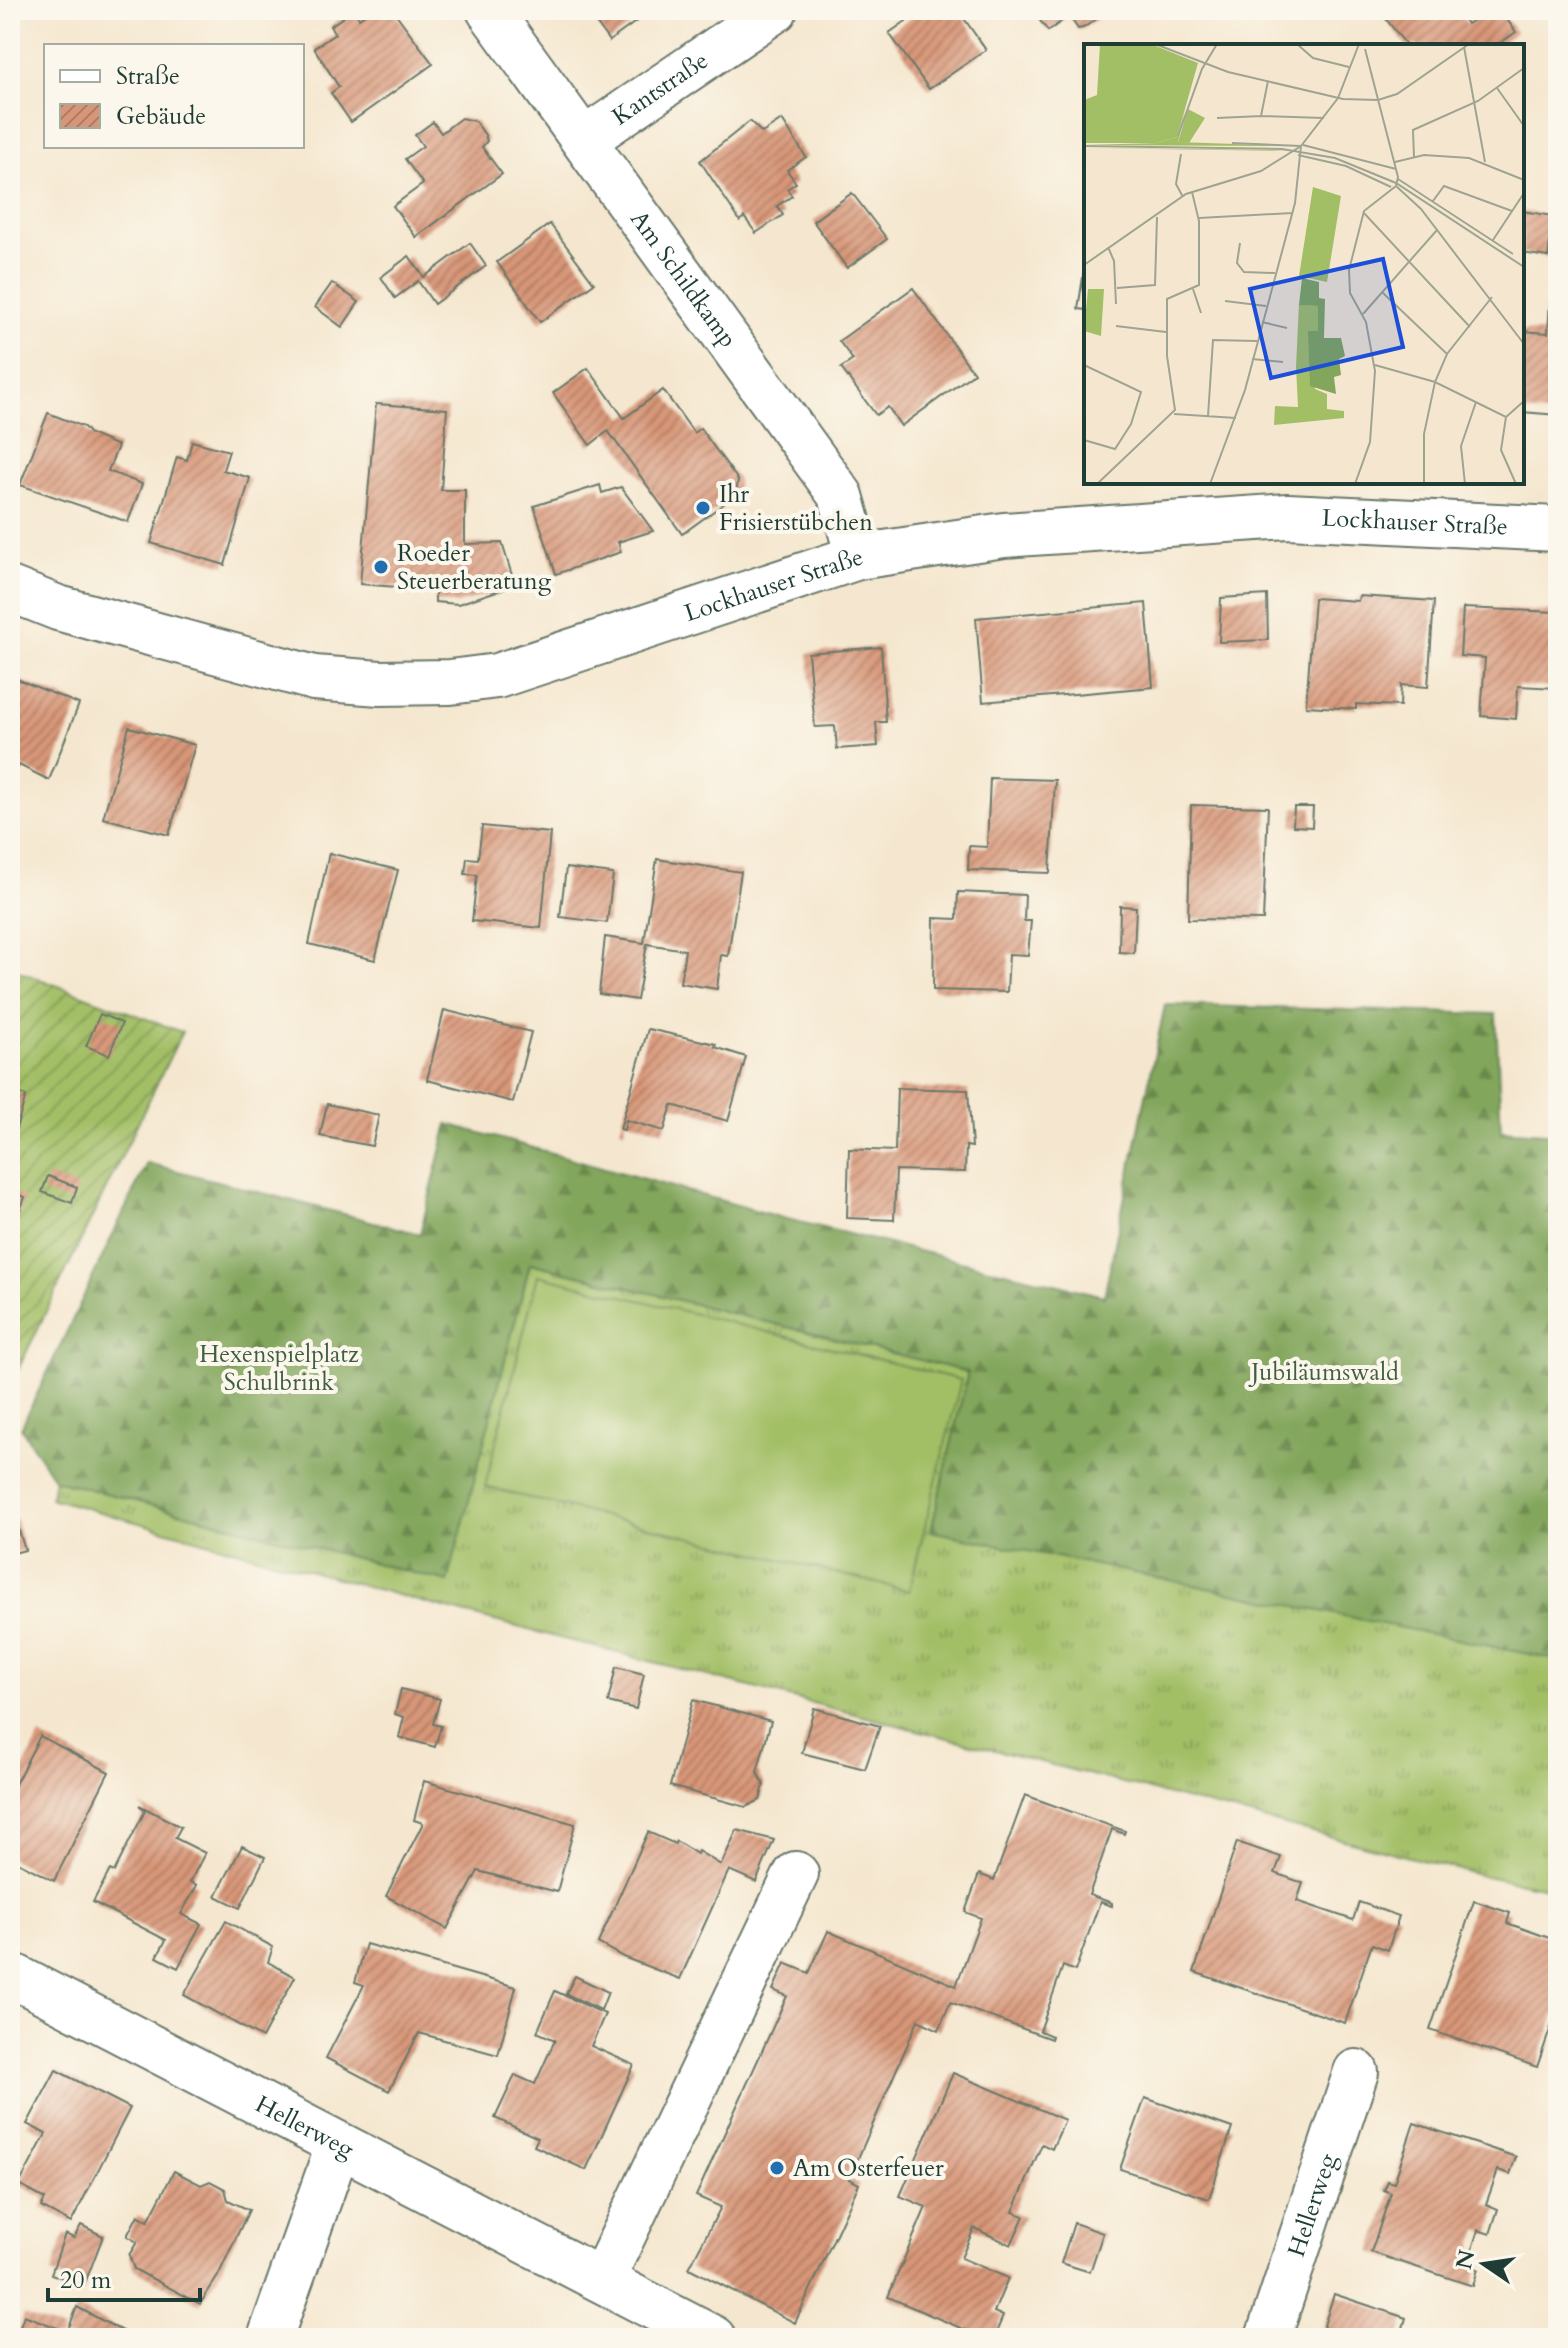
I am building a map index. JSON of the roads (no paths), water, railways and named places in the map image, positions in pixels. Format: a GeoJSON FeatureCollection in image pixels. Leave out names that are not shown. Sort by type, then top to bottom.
{"type":"FeatureCollection","features":[{"type":"Feature","properties":{"kind":"street","name":"Am Schildkamp"},"geometry":{"type":"LineString","coordinates":[[489,10],[841,496],[858,557]]}},
{"type":"Feature","properties":{"kind":"street","name":"Kantstraße"},"geometry":{"type":"LineString","coordinates":[[584,140],[775,10]]}},
{"type":"Feature","properties":{"kind":"street","name":"Lockhauser Straße"},"geometry":{"type":"LineString","coordinates":[[10,589],[73,612],[314,678],[380,683],[450,682],[497,676],[858,557],[1004,535],[1211,519],[1372,517],[1558,529]]}},
{"type":"Feature","properties":{"kind":"street"},"geometry":{"type":"LineString","coordinates":[[602,2280],[796,1874]]}},
{"type":"Feature","properties":{"kind":"street","name":"Hellerweg"},"geometry":{"type":"LineString","coordinates":[[10,1974],[713,2338]]}},
{"type":"Feature","properties":{"kind":"street","name":"Hellerweg"},"geometry":{"type":"LineString","coordinates":[[1268,2338],[1356,2072]]}},
{"type":"Feature","properties":{"kind":"street"},"geometry":{"type":"LineString","coordinates":[[270,2338],[338,2146]]}},
{"type":"Feature","properties":{"kind":"place","name":"Ihr Frisierstübchen"},"geometry":{"type":"Point","coordinates":[703,508]}},
{"type":"Feature","properties":{"kind":"place","name":"Roeder Steuerberatung"},"geometry":{"type":"Point","coordinates":[381,567]}},
{"type":"Feature","properties":{"kind":"place","name":"Am Osterfeuer"},"geometry":{"type":"Point","coordinates":[777,2168]}},
{"type":"Feature","properties":{"kind":"park label","name":"Hexenspielplatz Schulbrink"},"geometry":{"type":"Point","coordinates":[279,1368]}},
{"type":"Feature","properties":{"kind":"park label","name":"Jubiläumswald"},"geometry":{"type":"Point","coordinates":[1325,1372]}}]}
